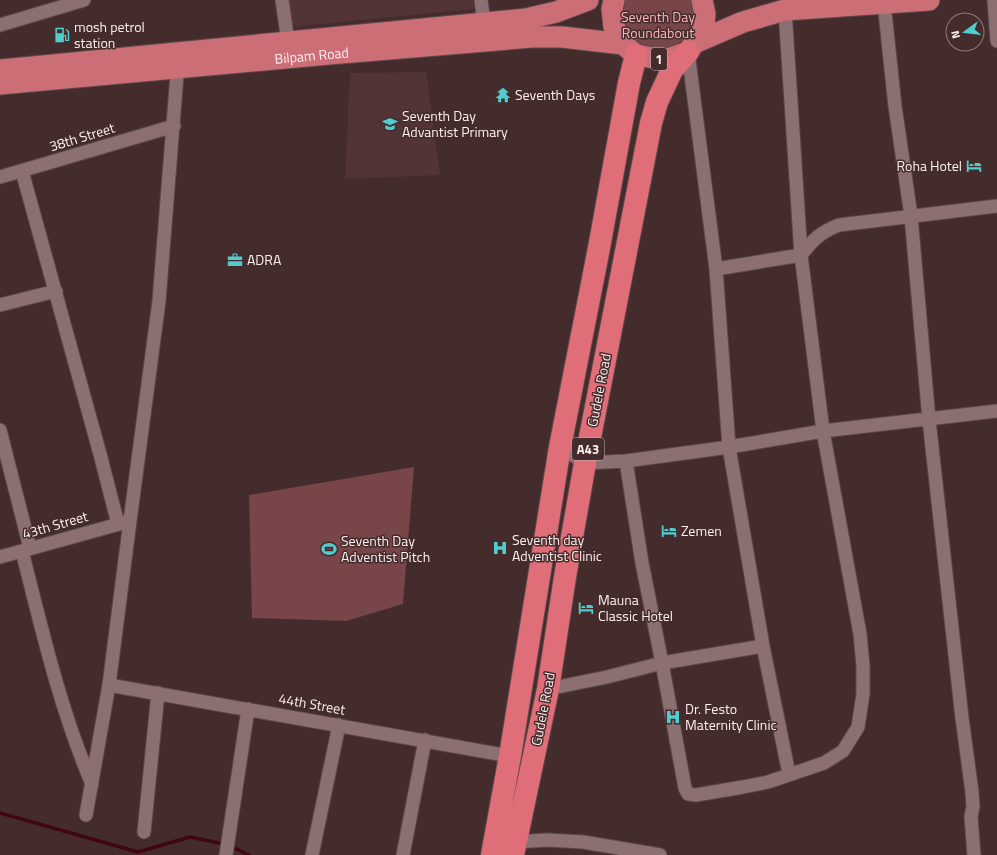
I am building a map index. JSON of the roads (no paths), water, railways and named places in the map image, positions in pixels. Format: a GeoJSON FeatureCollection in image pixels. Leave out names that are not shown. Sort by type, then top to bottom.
{"type":"FeatureCollection","features":[{"type":"Feature","properties":{"kind":"highway","name":"Gudele Road"},"geometry":{"type":"LineString","coordinates":[[514,849],[548,690],[565,577],[585,463],[651,123],[657,102],[672,70],[691,47]]}},
{"type":"Feature","properties":{"kind":"highway","name":"Gudele Road"},"geometry":{"type":"LineString","coordinates":[[492,855],[510,756],[560,448],[602,234],[629,83],[630,49]]}},
{"type":"Feature","properties":{"kind":"main road","name":"Bilpam Road"},"geometry":{"type":"LineString","coordinates":[[0,84],[178,60],[288,42],[526,19],[556,12],[588,0]]}},
{"type":"Feature","properties":{"kind":"main road"},"geometry":{"type":"LineString","coordinates":[[614,0],[612,9],[614,27],[630,49]]}},
{"type":"Feature","properties":{"kind":"main road"},"geometry":{"type":"LineString","coordinates":[[691,47],[700,34],[704,24],[705,14],[702,0]]}},
{"type":"Feature","properties":{"kind":"main road","name":"1"},"geometry":{"type":"LineString","coordinates":[[630,49],[665,60],[743,22],[785,10],[929,0]]}},
{"type":"Feature","properties":{"kind":"main road","name":"Bilpam Road"},"geometry":{"type":"LineString","coordinates":[[0,70],[532,37],[562,37],[630,49]]}},
{"type":"Feature","properties":{"kind":"street"},"geometry":{"type":"LineString","coordinates":[[0,25],[84,0]]}},
{"type":"Feature","properties":{"kind":"street"},"geometry":{"type":"LineString","coordinates":[[282,0],[288,42]]}},
{"type":"Feature","properties":{"kind":"street"},"geometry":{"type":"LineString","coordinates":[[481,0],[484,24]]}},
{"type":"Feature","properties":{"kind":"street"},"geometry":{"type":"LineString","coordinates":[[994,0],[997,41]]}},
{"type":"Feature","properties":{"kind":"street"},"geometry":{"type":"LineString","coordinates":[[884,3],[895,106],[911,216],[929,420],[962,718],[972,792],[973,807],[971,817],[974,855]]}},
{"type":"Feature","properties":{"kind":"street"},"geometry":{"type":"LineString","coordinates":[[626,461],[642,563],[662,663],[684,788],[688,794],[696,795],[768,782],[824,763],[843,750],[858,727],[862,694],[863,666],[860,634],[823,431],[801,255],[785,10]]}},
{"type":"Feature","properties":{"kind":"street"},"geometry":{"type":"LineString","coordinates":[[691,47],[716,269],[729,447],[763,646],[790,774]]}},
{"type":"Feature","properties":{"kind":"street"},"geometry":{"type":"LineString","coordinates":[[86,815],[109,685],[124,522],[159,301],[178,60]]}},
{"type":"Feature","properties":{"kind":"street","name":"38th Street"},"geometry":{"type":"LineString","coordinates":[[0,177],[174,126]]}},
{"type":"Feature","properties":{"kind":"street"},"geometry":{"type":"LineString","coordinates":[[22,171],[124,522]]}},
{"type":"Feature","properties":{"kind":"street"},"geometry":{"type":"LineString","coordinates":[[716,269],[801,255],[817,236],[828,229],[839,225],[997,206]]}},
{"type":"Feature","properties":{"kind":"street"},"geometry":{"type":"LineString","coordinates":[[0,305],[56,291]]}},
{"type":"Feature","properties":{"kind":"street"},"geometry":{"type":"LineString","coordinates":[[585,463],[626,461],[729,447],[823,431],[997,411]]}},
{"type":"Feature","properties":{"kind":"street"},"geometry":{"type":"LineString","coordinates":[[0,430],[26,549],[38,614],[69,727],[92,784]]}},
{"type":"Feature","properties":{"kind":"street","name":"A43"},"geometry":{"type":"LineString","coordinates":[[560,448],[585,463]]}},
{"type":"Feature","properties":{"kind":"street","name":"43th Street"},"geometry":{"type":"LineString","coordinates":[[0,557],[124,522]]}},
{"type":"Feature","properties":{"kind":"street"},"geometry":{"type":"LineString","coordinates":[[548,690],[662,663],[763,646]]}},
{"type":"Feature","properties":{"kind":"street","name":"44th Street"},"geometry":{"type":"LineString","coordinates":[[109,685],[510,756]]}},
{"type":"Feature","properties":{"kind":"street"},"geometry":{"type":"LineString","coordinates":[[144,832],[158,693]]}},
{"type":"Feature","properties":{"kind":"street"},"geometry":{"type":"LineString","coordinates":[[226,855],[248,709]]}},
{"type":"Feature","properties":{"kind":"street"},"geometry":{"type":"LineString","coordinates":[[312,855],[339,725]]}},
{"type":"Feature","properties":{"kind":"street"},"geometry":{"type":"LineString","coordinates":[[403,855],[425,740]]}},
{"type":"Feature","properties":{"kind":"street"},"geometry":{"type":"LineString","coordinates":[[514,849],[547,840],[583,842],[660,855]]}},
{"type":"Feature","properties":{"kind":"waterway"},"geometry":{"type":"LineString","coordinates":[[0,813],[138,852],[190,837],[224,844]]}},
{"type":"Feature","properties":{"kind":"waterway"},"geometry":{"type":"LineString","coordinates":[[230,846],[249,855]]}},
{"type":"Feature","properties":{"kind":"place","name":"mosh petrol station"},"geometry":{"type":"Point","coordinates":[62,35]}},
{"type":"Feature","properties":{"kind":"place","name":"Seventh Days"},"geometry":{"type":"Point","coordinates":[503,95]}},
{"type":"Feature","properties":{"kind":"place","name":"Seventh Day Advantist Primary"},"geometry":{"type":"Point","coordinates":[390,124]}},
{"type":"Feature","properties":{"kind":"place","name":"Roha Hotel"},"geometry":{"type":"Point","coordinates":[974,166]}},
{"type":"Feature","properties":{"kind":"place","name":"ADRA"},"geometry":{"type":"Point","coordinates":[235,260]}},
{"type":"Feature","properties":{"kind":"place","name":"Zemen"},"geometry":{"type":"Point","coordinates":[669,531]}},
{"type":"Feature","properties":{"kind":"place","name":"Seventh day Adventist Clinic"},"geometry":{"type":"Point","coordinates":[500,548]}},
{"type":"Feature","properties":{"kind":"place","name":"Seventh Day Adventist Pitch"},"geometry":{"type":"Point","coordinates":[329,549]}},
{"type":"Feature","properties":{"kind":"place","name":"Mauna Classic Hotel"},"geometry":{"type":"Point","coordinates":[586,608]}},
{"type":"Feature","properties":{"kind":"place","name":"Dr. Festo Maternity Clinic"},"geometry":{"type":"Point","coordinates":[673,717]}},
{"type":"Feature","properties":{"kind":"park label","name":"Seventh Day Roundabout"},"geometry":{"type":"Point","coordinates":[658,26]}}]}
